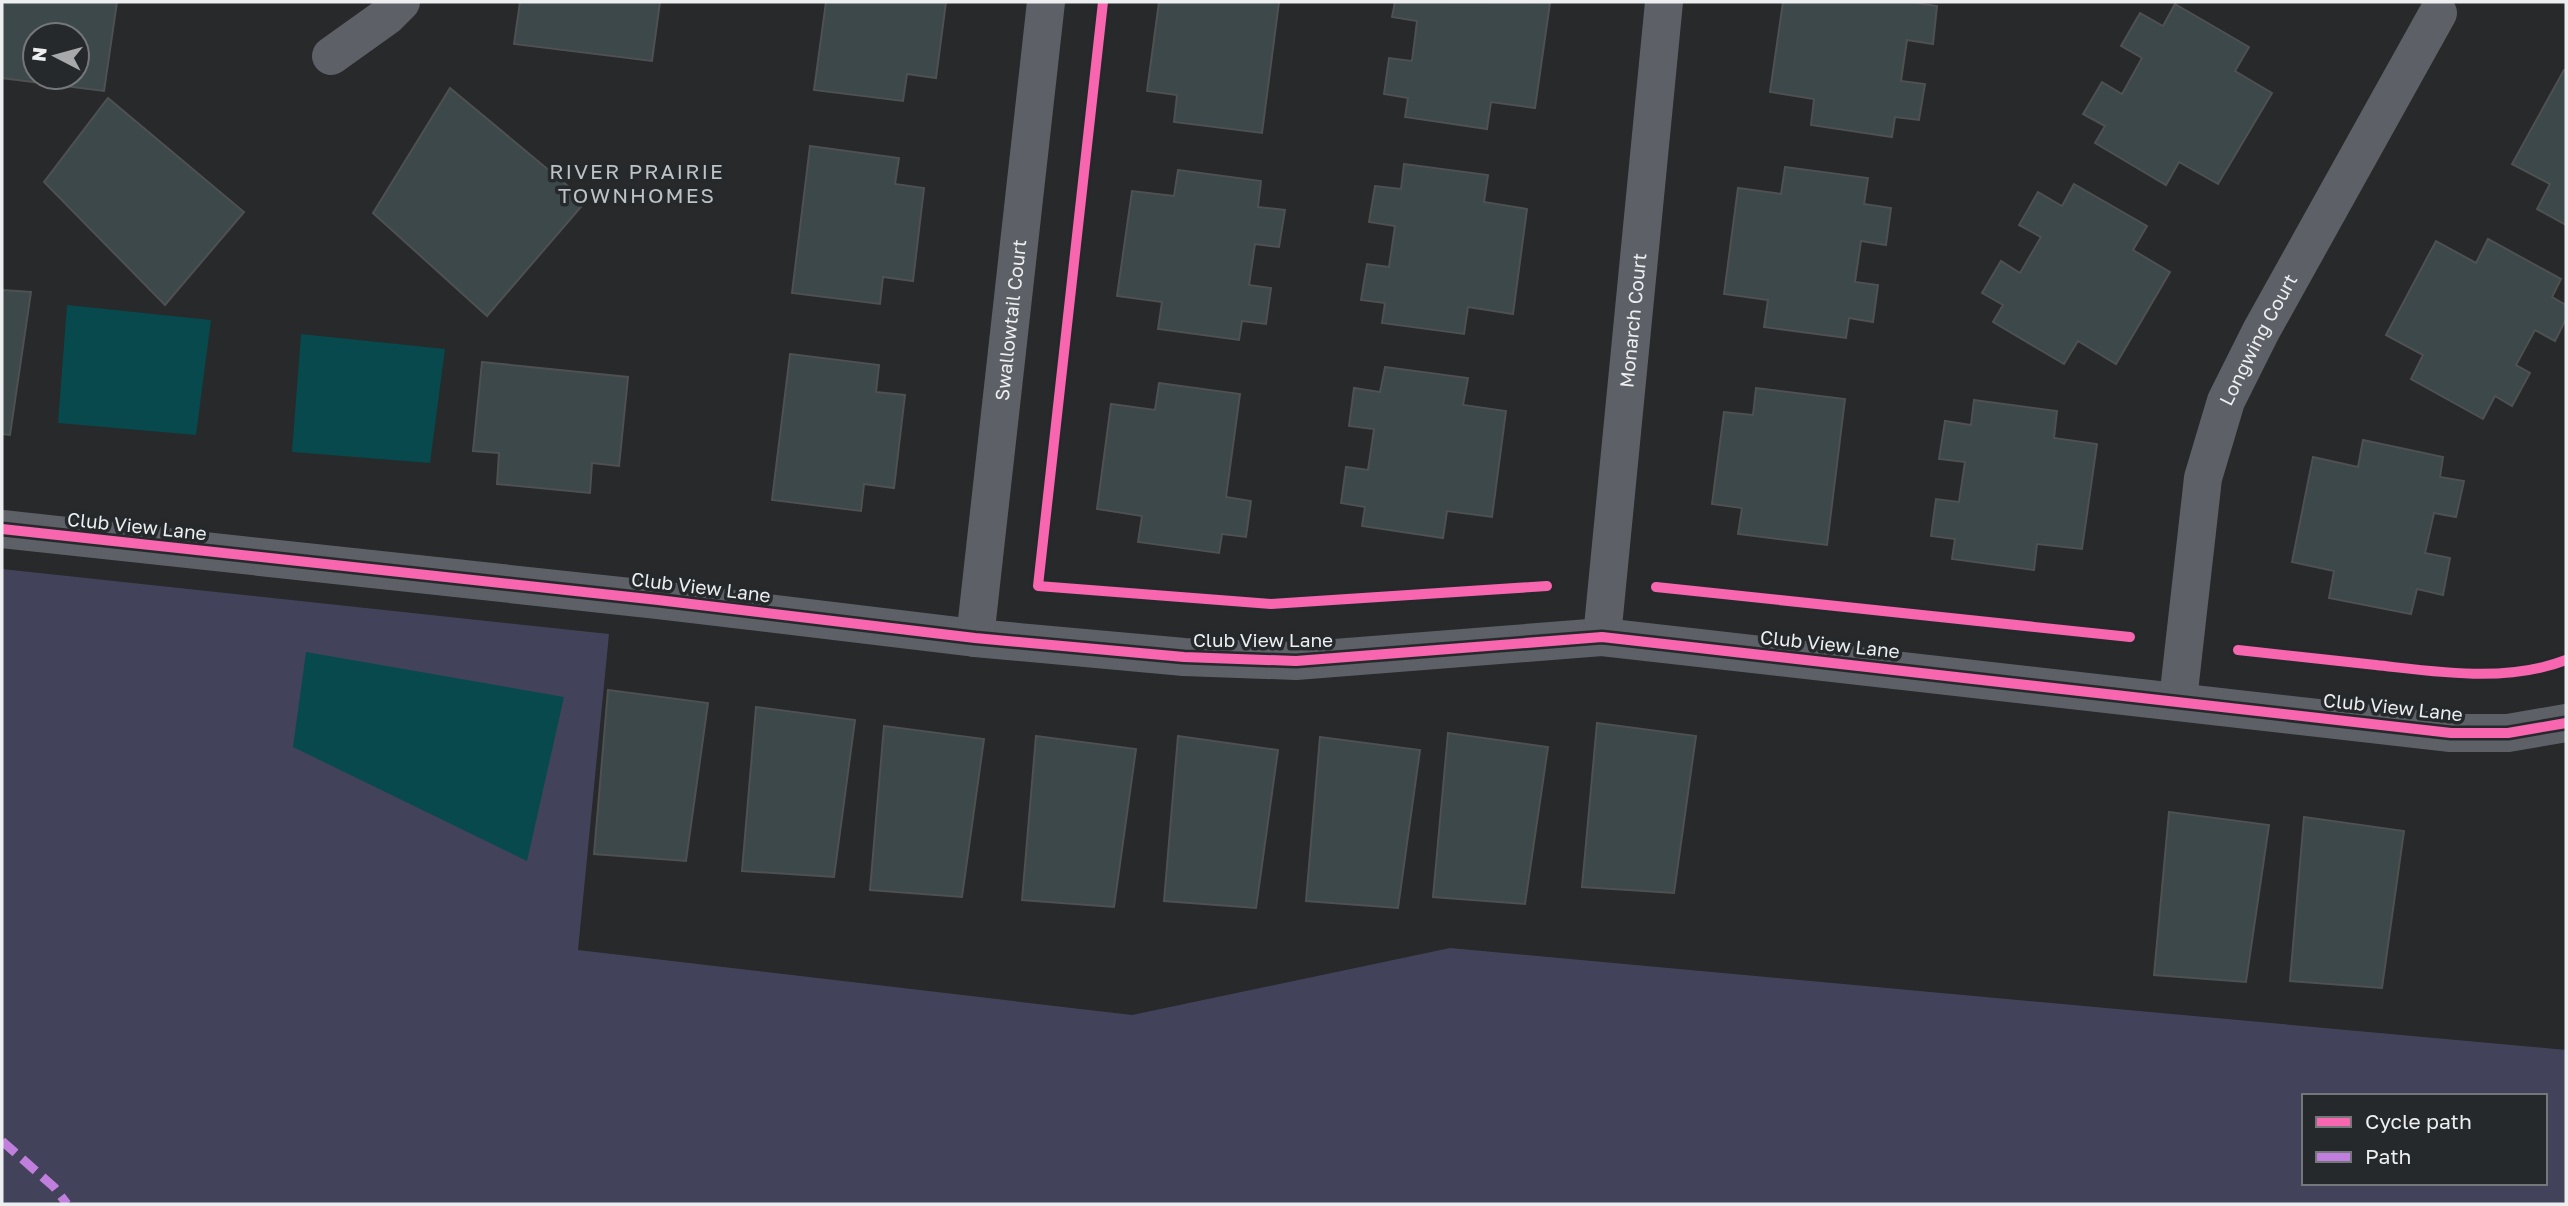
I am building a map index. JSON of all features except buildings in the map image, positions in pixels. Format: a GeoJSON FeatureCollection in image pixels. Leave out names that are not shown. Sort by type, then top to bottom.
{"type":"FeatureCollection","features":[{"type":"Feature","properties":{"kind":"street"},"geometry":{"type":"LineString","coordinates":[[331,56],[387,16],[401,2]]}},
{"type":"Feature","properties":{"kind":"street","name":"Swallowtail Court"},"geometry":{"type":"LineString","coordinates":[[975,638],[1046,2]]}},
{"type":"Feature","properties":{"kind":"street","name":"Monarch Court"},"geometry":{"type":"LineString","coordinates":[[1602,637],[1664,2]]}},
{"type":"Feature","properties":{"kind":"street","name":"Longwing Court"},"geometry":{"type":"LineString","coordinates":[[2178,700],[2203,478],[2226,401],[2260,331],[2438,13]]}},
{"type":"Feature","properties":{"kind":"street","name":"Club View Lane"},"geometry":{"type":"LineString","coordinates":[[2,529],[658,600],[975,638],[1184,657],[1296,661],[1602,637],[2178,700],[2451,733],[2508,733],[2566,723]]}},
{"type":"Feature","properties":{"kind":"shaded area"},"geometry":{"type":"Polygon","coordinates":[[[67,305],[211,320],[196,435],[58,423],[67,305]]]}},
{"type":"Feature","properties":{"kind":"shaded area"},"geometry":{"type":"Polygon","coordinates":[[[301,334],[445,349],[430,463],[292,452],[301,334]]]}},
{"type":"Feature","properties":{"kind":"shaded area"},"geometry":{"type":"Polygon","coordinates":[[[2,569],[609,634],[578,950],[1132,1015],[1450,948],[2566,1050],[2566,1204],[2,1204],[2,569]]]}},
{"type":"Feature","properties":{"kind":"shaded area"},"geometry":{"type":"Polygon","coordinates":[[[306,652],[564,697],[527,861],[293,747],[306,652]]]}},
{"type":"Feature","properties":{"kind":"marked path"},"geometry":{"type":"LineString","coordinates":[[2,1141],[54,1187],[67,1204]]}},
{"type":"Feature","properties":{"kind":"cycle path"},"geometry":{"type":"LineString","coordinates":[[1103,2],[1038,586],[1271,604],[1547,586]]}},
{"type":"Feature","properties":{"kind":"cycle path"},"geometry":{"type":"LineString","coordinates":[[2,529],[658,600],[975,638],[1184,657],[1296,661],[1602,637],[2451,733],[2508,733],[2566,723]]}},
{"type":"Feature","properties":{"kind":"cycle path"},"geometry":{"type":"LineString","coordinates":[[1656,587],[2130,637]]}},
{"type":"Feature","properties":{"kind":"cycle path"},"geometry":{"type":"LineString","coordinates":[[2238,650],[2472,674],[2520,671],[2566,660]]}},
{"type":"Feature","properties":{"kind":"district","name":"RIVER PRAIRIE TOWNHOMES"},"geometry":{"type":"Point","coordinates":[637,184]}}]}
